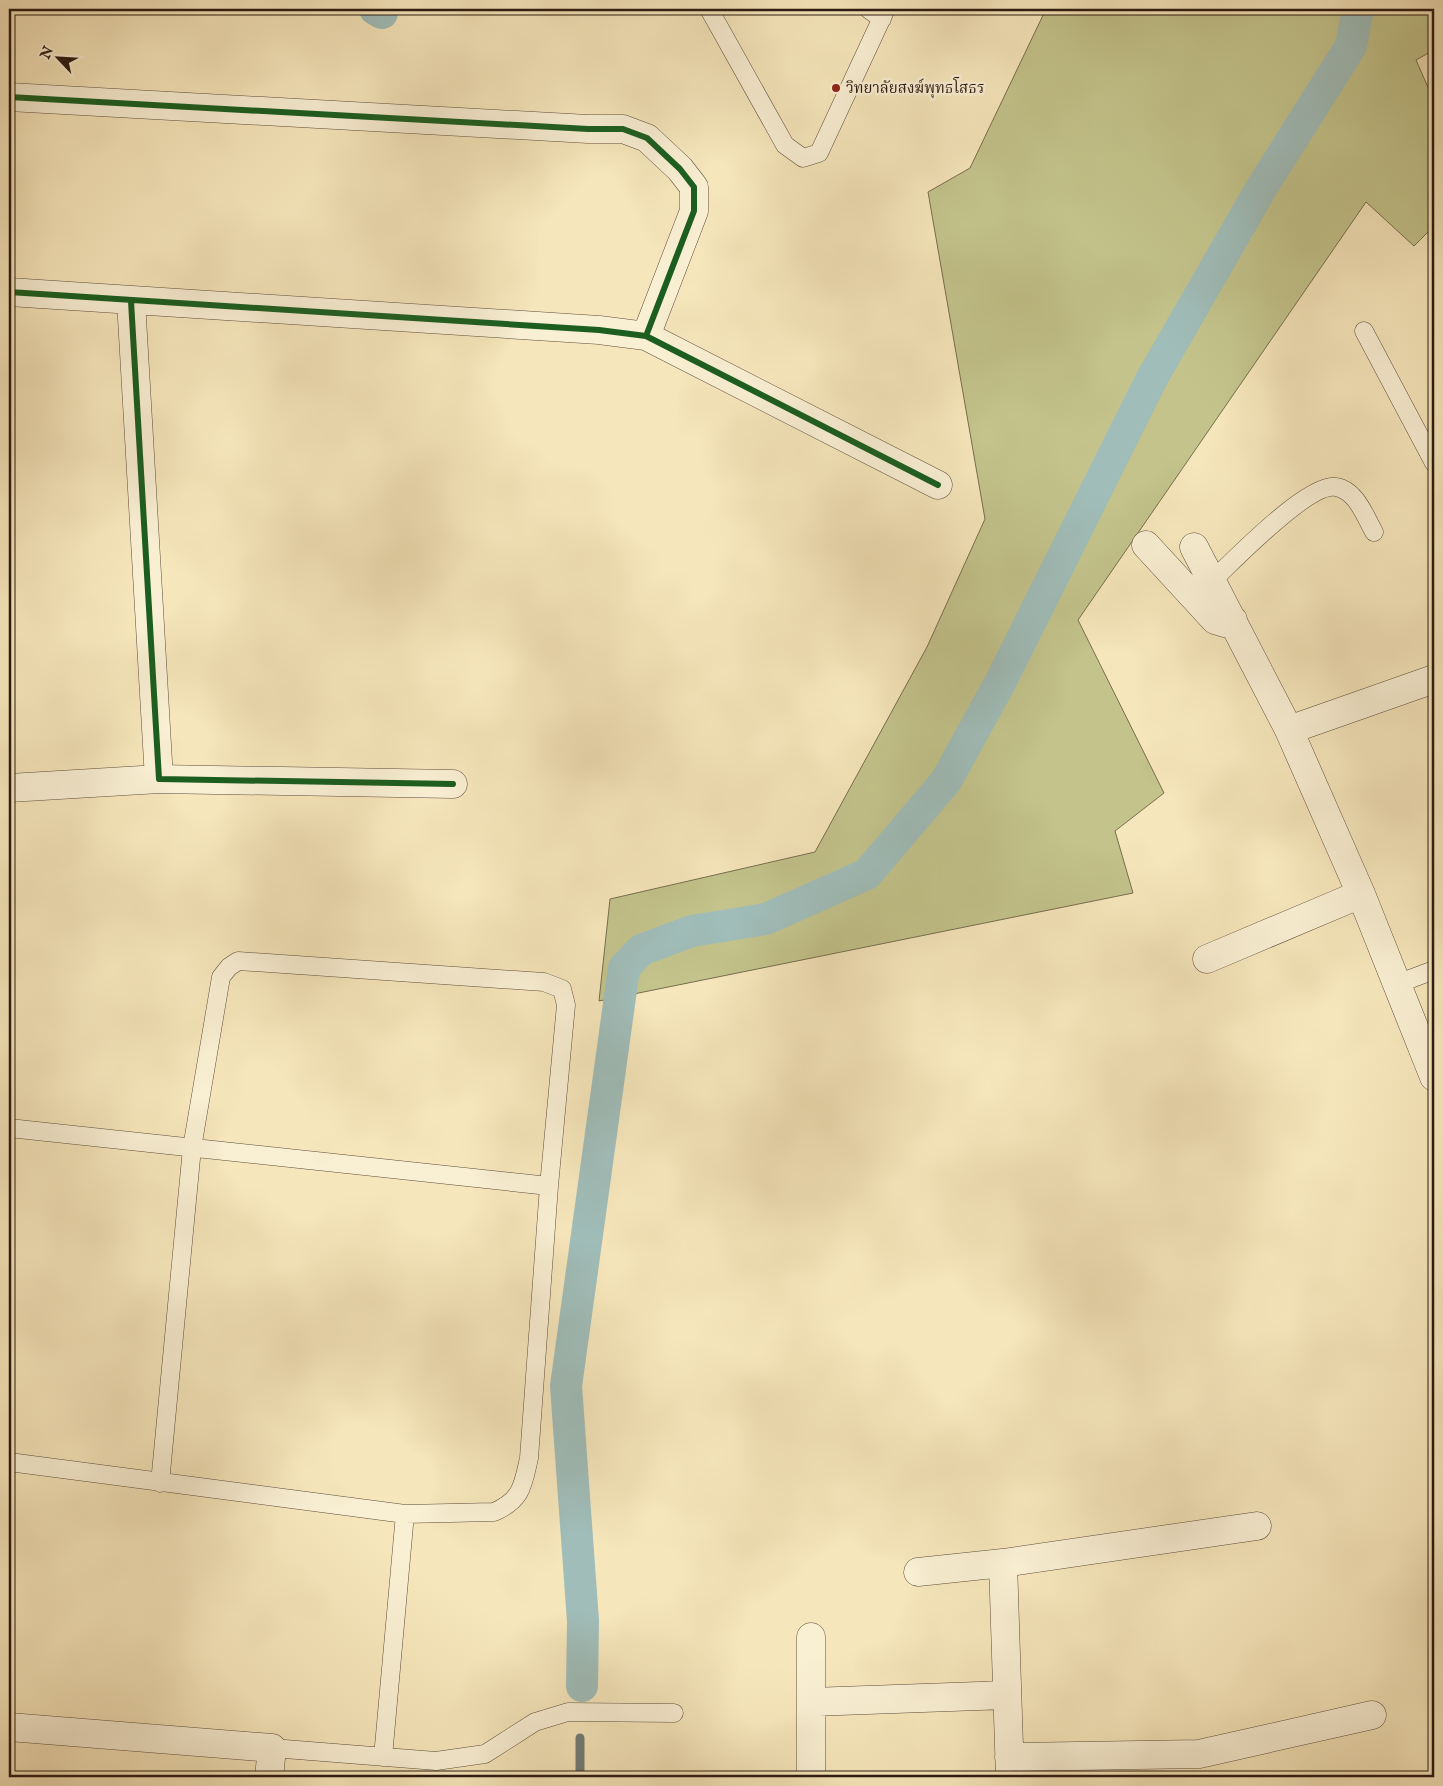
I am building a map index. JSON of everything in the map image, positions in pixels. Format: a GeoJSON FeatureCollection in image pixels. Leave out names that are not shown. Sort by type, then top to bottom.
{"type":"FeatureCollection","features":[{"type":"Feature","properties":{"kind":"street"},"geometry":{"type":"LineString","coordinates":[[9,98],[568,128],[623,129],[647,138],[680,169],[694,187],[694,211],[646,336]]}},
{"type":"Feature","properties":{"kind":"street"},"geometry":{"type":"LineString","coordinates":[[9,292],[599,330],[646,336],[938,486]]}},
{"type":"Feature","properties":{"kind":"street"},"geometry":{"type":"LineString","coordinates":[[131,301],[159,779]]}},
{"type":"Feature","properties":{"kind":"street"},"geometry":{"type":"LineString","coordinates":[[1146,545],[1215,620],[1225,623],[1233,620]]}},
{"type":"Feature","properties":{"kind":"street"},"geometry":{"type":"LineString","coordinates":[[1194,547],[1289,730],[1361,894],[1434,1077]]}},
{"type":"Feature","properties":{"kind":"street"},"geometry":{"type":"LineString","coordinates":[[1289,730],[1434,679]]}},
{"type":"Feature","properties":{"kind":"street"},"geometry":{"type":"LineString","coordinates":[[9,788],[159,779],[453,784]]}},
{"type":"Feature","properties":{"kind":"street"},"geometry":{"type":"LineString","coordinates":[[1207,959],[1361,894]]}},
{"type":"Feature","properties":{"kind":"street"},"geometry":{"type":"LineString","coordinates":[[918,1572],[1003,1563],[1257,1526]]}},
{"type":"Feature","properties":{"kind":"street"},"geometry":{"type":"LineString","coordinates":[[1003,1563],[1010,1767],[1200,1754],[1372,1715]]}},
{"type":"Feature","properties":{"kind":"street"},"geometry":{"type":"LineString","coordinates":[[811,1637],[811,1777]]}},
{"type":"Feature","properties":{"kind":"street"},"geometry":{"type":"LineString","coordinates":[[811,1702],[1007,1695]]}},
{"type":"Feature","properties":{"kind":"street"},"geometry":{"type":"LineString","coordinates":[[9,1727],[272,1748],[269,1777]]}},
{"type":"Feature","properties":{"kind":"lane"},"geometry":{"type":"LineString","coordinates":[[708,9],[785,145],[803,158],[819,153],[879,12]]}},
{"type":"Feature","properties":{"kind":"lane"},"geometry":{"type":"LineString","coordinates":[[1364,330],[1434,463]]}},
{"type":"Feature","properties":{"kind":"lane"},"geometry":{"type":"LineString","coordinates":[[1212,581],[1280,517],[1323,488],[1335,487],[1350,493],[1374,532]]}},
{"type":"Feature","properties":{"kind":"lane"},"geometry":{"type":"LineString","coordinates":[[9,1462],[160,1483],[405,1514],[494,1512],[507,1506],[522,1490],[529,1458],[566,1006],[562,989],[544,982],[238,961],[229,967],[221,977],[192,1148],[160,1483]]}},
{"type":"Feature","properties":{"kind":"lane"},"geometry":{"type":"LineString","coordinates":[[1397,984],[1434,970]]}},
{"type":"Feature","properties":{"kind":"lane"},"geometry":{"type":"LineString","coordinates":[[9,1128],[550,1186]]}},
{"type":"Feature","properties":{"kind":"lane"},"geometry":{"type":"LineString","coordinates":[[383,1757],[405,1514]]}},
{"type":"Feature","properties":{"kind":"lane"},"geometry":{"type":"LineString","coordinates":[[272,1748],[436,1761],[485,1754],[534,1722],[568,1712],[674,1713]]}},
{"type":"Feature","properties":{"kind":"green space"},"geometry":{"type":"Polygon","coordinates":[[[1046,9],[1434,9],[1434,50],[1416,60],[1434,101],[1434,226],[1414,246],[1366,202],[1078,620],[1164,793],[1115,831],[1133,893],[599,1001],[610,899],[815,852],[927,647],[985,519],[928,192],[970,168],[1046,9]]]}},
{"type":"Feature","properties":{"kind":"waterway"},"geometry":{"type":"LineString","coordinates":[[375,9],[382,13]]}},
{"type":"Feature","properties":{"kind":"waterway"},"geometry":{"type":"LineString","coordinates":[[582,1686],[583,1621],[566,1386],[624,968],[641,950],[692,931],[766,919],[867,874],[946,781],[1001,681],[1151,380],[1262,187],[1351,46],[1358,9]]}},
{"type":"Feature","properties":{"kind":"waterway"},"geometry":{"type":"LineString","coordinates":[[580,1738],[580,1777]]}},
{"type":"Feature","properties":{"kind":"cycle path"},"geometry":{"type":"LineString","coordinates":[[9,97],[588,129],[623,129],[647,138],[680,169],[694,187],[694,211],[646,336]]}},
{"type":"Feature","properties":{"kind":"cycle path"},"geometry":{"type":"LineString","coordinates":[[9,292],[599,330],[646,336],[938,485]]}},
{"type":"Feature","properties":{"kind":"cycle path"},"geometry":{"type":"LineString","coordinates":[[131,301],[159,779],[453,784]]}},
{"type":"Feature","properties":{"kind":"place","name":"วิทยาลัยสงฆ์พุทธโสธร"},"geometry":{"type":"Point","coordinates":[836,88]}}]}
